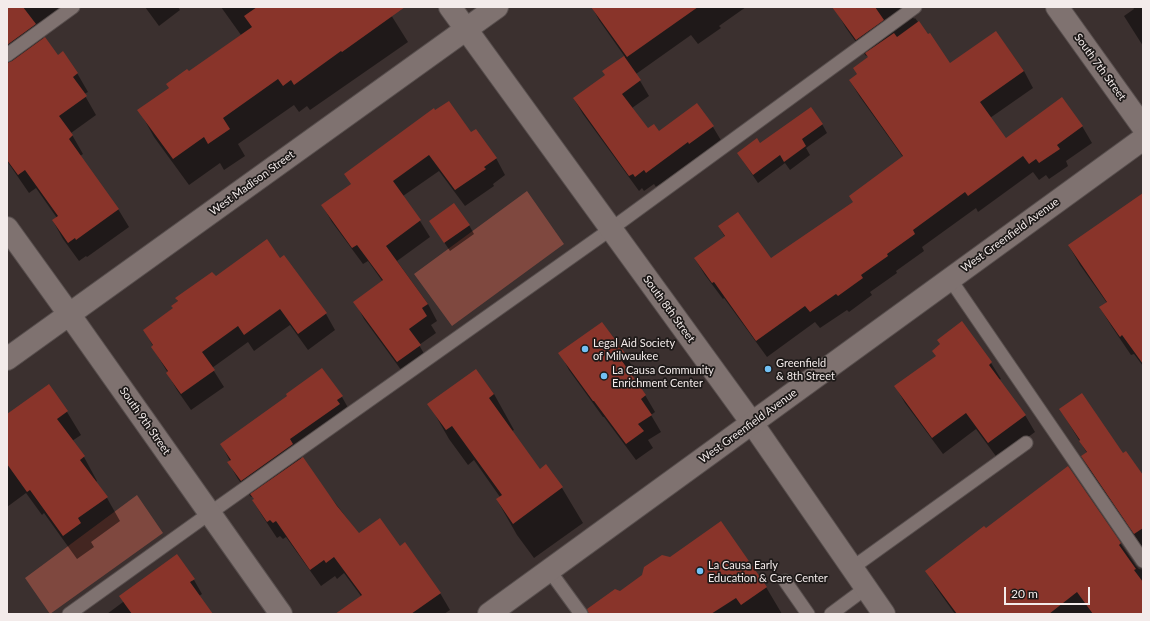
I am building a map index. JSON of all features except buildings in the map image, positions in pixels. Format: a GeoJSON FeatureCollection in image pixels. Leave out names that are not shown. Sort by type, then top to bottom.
{"type":"FeatureCollection","features":[{"type":"Feature","properties":{"kind":"street","name":"South 8th Street"},"geometry":{"type":"LineString","coordinates":[[450,7],[752,423],[884,614]]}},
{"type":"Feature","properties":{"kind":"street","name":"West Madison Street"},"geometry":{"type":"LineString","coordinates":[[7,360],[497,7]]}},
{"type":"Feature","properties":{"kind":"street","name":"South 7th Street"},"geometry":{"type":"LineString","coordinates":[[1057,7],[1143,126]]}},
{"type":"Feature","properties":{"kind":"street","name":"West Greenfield Avenue"},"geometry":{"type":"LineString","coordinates":[[489,614],[1143,139]]}},
{"type":"Feature","properties":{"kind":"street","name":"South 9th Street"},"geometry":{"type":"LineString","coordinates":[[7,228],[281,614]]}},
{"type":"Feature","properties":{"kind":"lane"},"geometry":{"type":"LineString","coordinates":[[7,55],[73,7]]}},
{"type":"Feature","properties":{"kind":"lane"},"geometry":{"type":"LineString","coordinates":[[70,614],[610,228],[915,7]]}},
{"type":"Feature","properties":{"kind":"lane"},"geometry":{"type":"LineString","coordinates":[[950,279],[1143,561]]}},
{"type":"Feature","properties":{"kind":"lane"},"geometry":{"type":"LineString","coordinates":[[852,568],[1026,443]]}},
{"type":"Feature","properties":{"kind":"lane"},"geometry":{"type":"LineString","coordinates":[[549,570],[581,614]]}},
{"type":"Feature","properties":{"kind":"lane"},"geometry":{"type":"LineString","coordinates":[[785,581],[808,614]]}},
{"type":"Feature","properties":{"kind":"lane"},"geometry":{"type":"LineString","coordinates":[[831,614],[866,588]]}},
{"type":"Feature","properties":{"kind":"shaded area"},"geometry":{"type":"Polygon","coordinates":[[[527,191],[564,244],[452,326],[414,274],[527,191]]]}},
{"type":"Feature","properties":{"kind":"shaded area"},"geometry":{"type":"Polygon","coordinates":[[[137,495],[163,533],[50,614],[25,578],[137,495]]]}},
{"type":"Feature","properties":{"kind":"place","name":"Legal Aid Society of Milwaukee"},"geometry":{"type":"Point","coordinates":[585,349]}},
{"type":"Feature","properties":{"kind":"place","name":"Greenfield & 8th Street"},"geometry":{"type":"Point","coordinates":[768,369]}},
{"type":"Feature","properties":{"kind":"place","name":"La Causa Community Enrichment Center"},"geometry":{"type":"Point","coordinates":[604,376]}},
{"type":"Feature","properties":{"kind":"place","name":"La Causa Early Education & Care Center"},"geometry":{"type":"Point","coordinates":[700,571]}}]}
